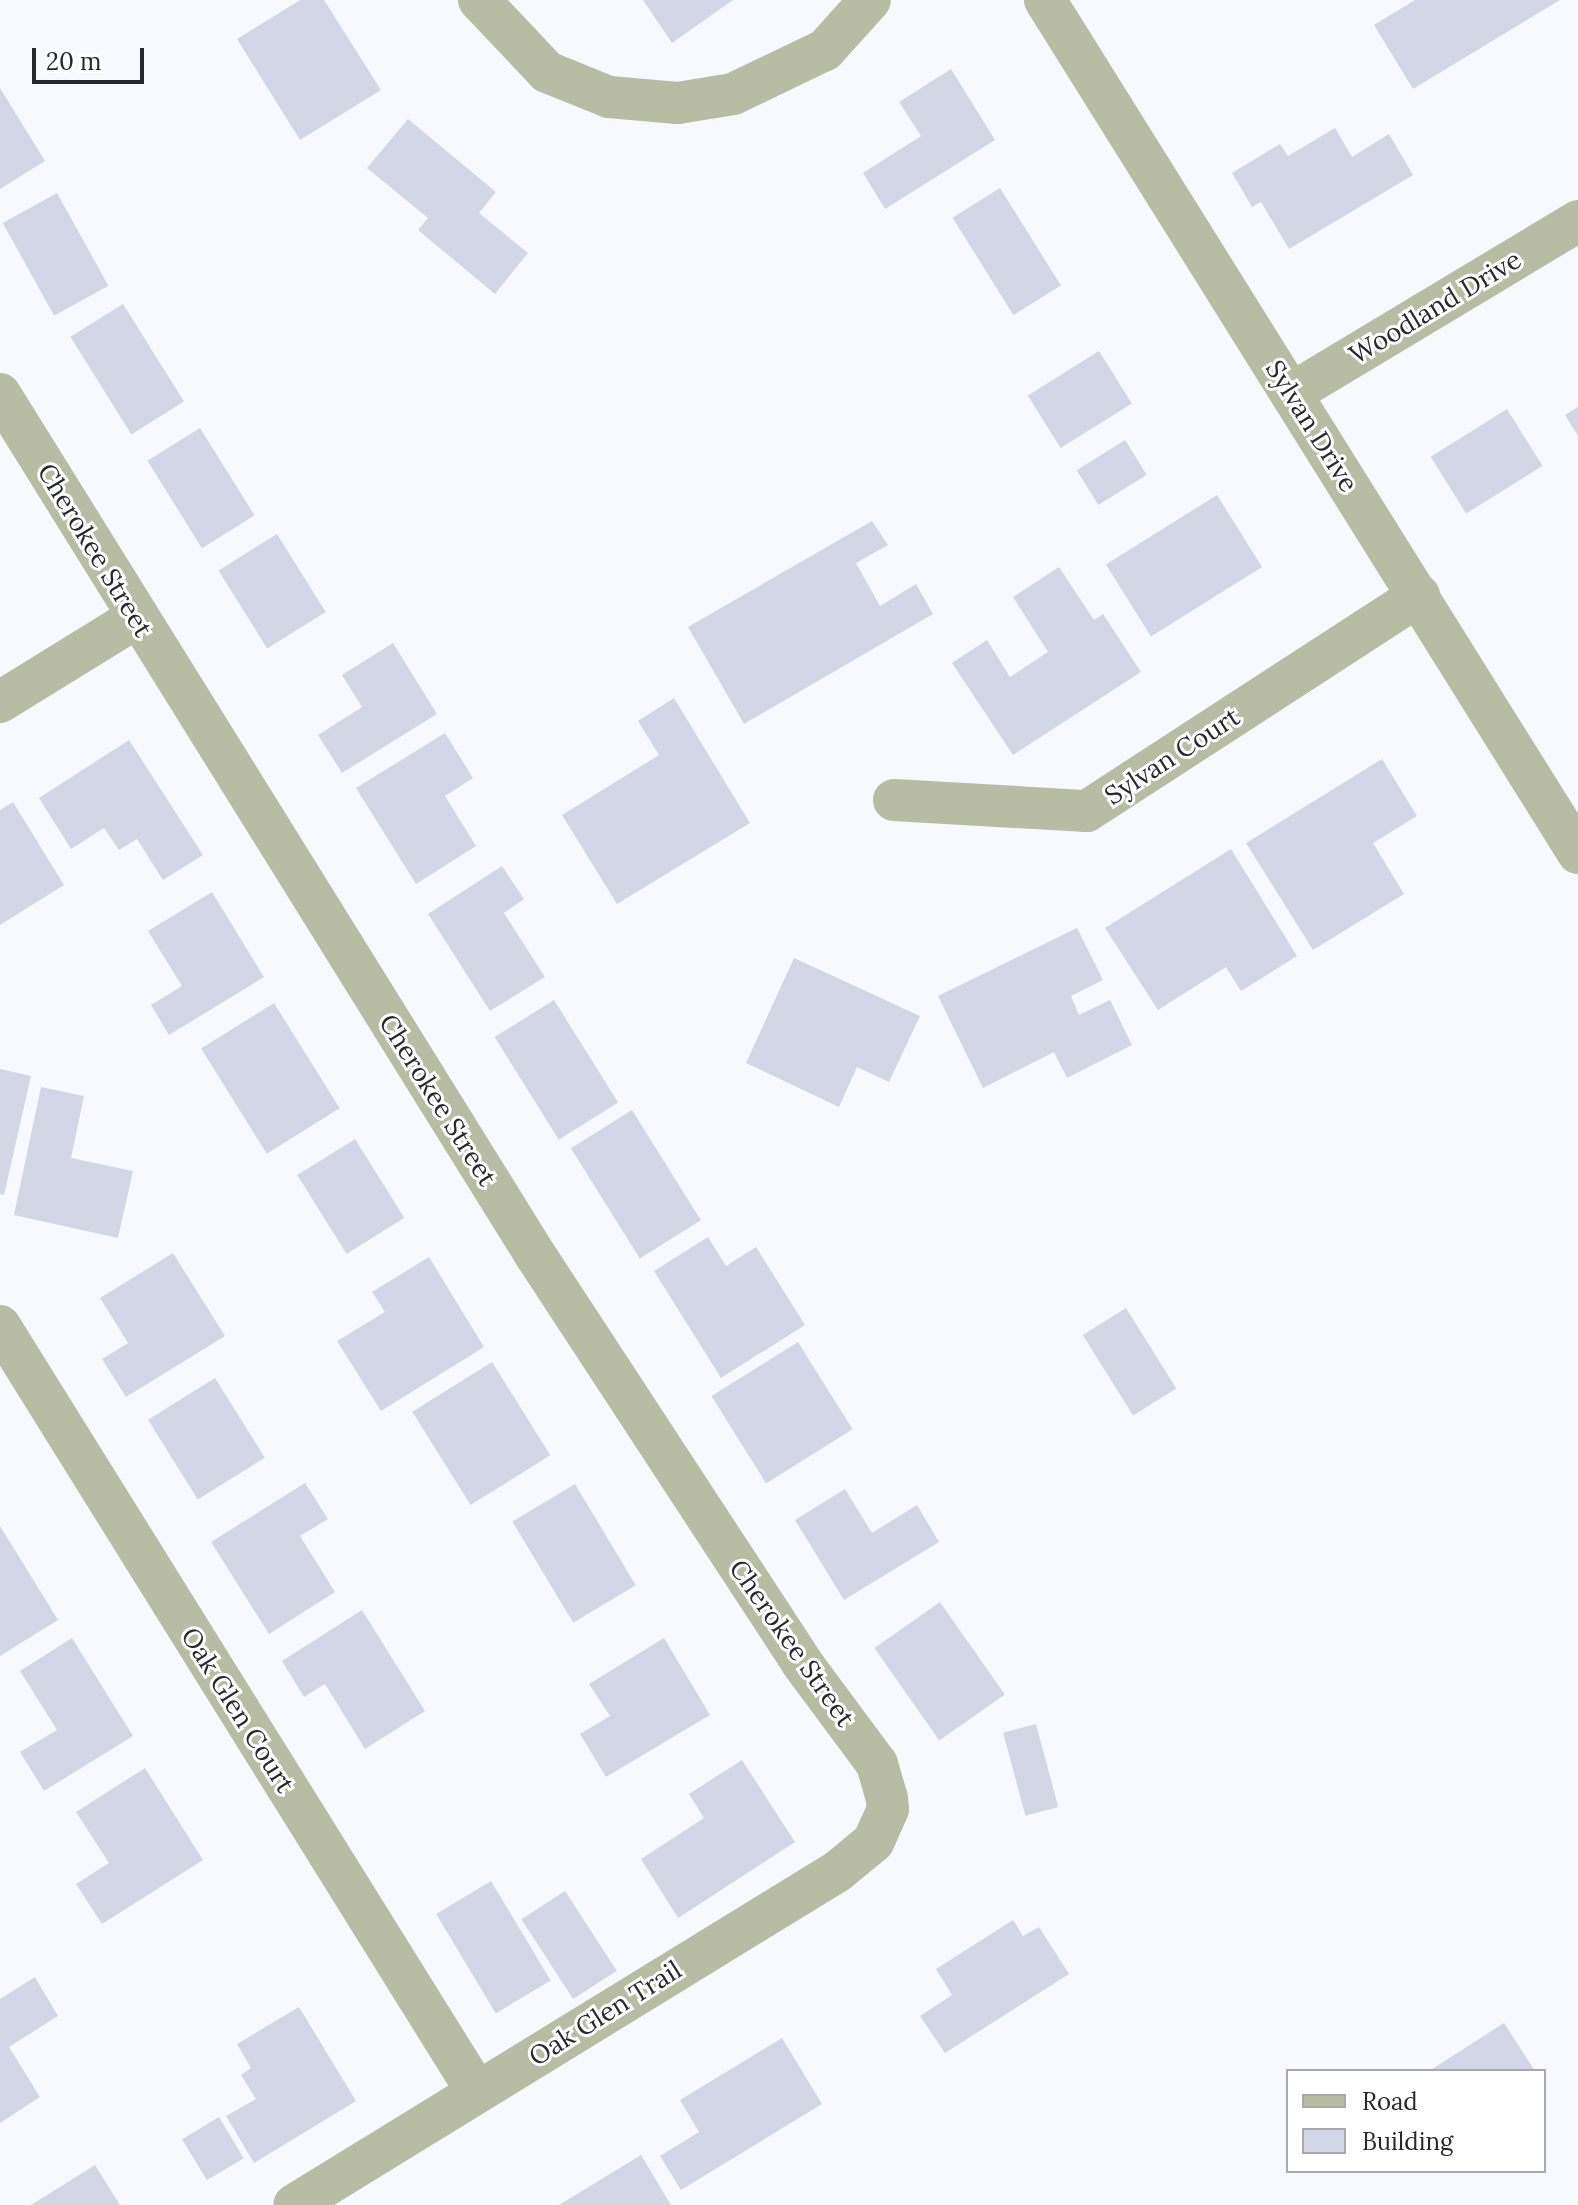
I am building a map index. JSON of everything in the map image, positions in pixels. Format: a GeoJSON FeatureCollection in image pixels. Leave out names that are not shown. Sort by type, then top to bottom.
{"type":"FeatureCollection","features":[{"type":"Feature","properties":{"kind":"street"},"geometry":{"type":"LineString","coordinates":[[479,0],[547,72],[609,97],[678,103],[733,94],[825,50],[870,0]]}},
{"type":"Feature","properties":{"kind":"street","name":"Sylvan Drive"},"geometry":{"type":"LineString","coordinates":[[1045,0],[1578,853]]}},
{"type":"Feature","properties":{"kind":"street","name":"Woodland Drive"},"geometry":{"type":"LineString","coordinates":[[1292,393],[1578,221]]}},
{"type":"Feature","properties":{"kind":"street","name":"Cherokee Street"},"geometry":{"type":"LineString","coordinates":[[0,394],[136,618],[536,1256],[802,1663],[877,1764],[887,1798]]}},
{"type":"Feature","properties":{"kind":"street","name":"Sylvan Court"},"geometry":{"type":"LineString","coordinates":[[894,800],[1087,811],[1419,595]]}},
{"type":"Feature","properties":{"kind":"street"},"geometry":{"type":"LineString","coordinates":[[0,702],[136,618]]}},
{"type":"Feature","properties":{"kind":"street","name":"Oak Glen Court"},"geometry":{"type":"LineString","coordinates":[[0,1326],[477,2092]]}},
{"type":"Feature","properties":{"kind":"street","name":"Oak Glen Trail"},"geometry":{"type":"LineString","coordinates":[[294,2205],[838,1871],[873,1842],[888,1809],[887,1798]]}},
{"type":"Feature","properties":{"kind":"building"},"geometry":{"type":"Polygon","coordinates":[[[300,0],[324,0],[381,90],[300,140],[237,39],[300,0]]]}},
{"type":"Feature","properties":{"kind":"building"},"geometry":{"type":"Polygon","coordinates":[[[643,0],[733,0],[672,43],[643,0]]]}},
{"type":"Feature","properties":{"kind":"building"},"geometry":{"type":"Polygon","coordinates":[[[1415,0],[1560,0],[1413,89],[1374,25],[1415,0]]]}},
{"type":"Feature","properties":{"kind":"building"},"geometry":{"type":"Polygon","coordinates":[[[951,69],[995,140],[885,209],[863,173],[921,136],[899,102],[951,69]]]}},
{"type":"Feature","properties":{"kind":"building"},"geometry":{"type":"Polygon","coordinates":[[[0,88],[45,161],[0,189],[0,88]]]}},
{"type":"Feature","properties":{"kind":"building"},"geometry":{"type":"Polygon","coordinates":[[[408,119],[496,192],[479,213],[528,253],[495,294],[418,230],[428,218],[367,168],[408,119]]]}},
{"type":"Feature","properties":{"kind":"building"},"geometry":{"type":"Polygon","coordinates":[[[1335,128],[1352,157],[1389,134],[1413,175],[1289,249],[1261,202],[1252,207],[1232,173],[1280,144],[1288,156],[1335,128]]]}},
{"type":"Feature","properties":{"kind":"building"},"geometry":{"type":"Polygon","coordinates":[[[1000,188],[1061,286],[1013,315],[953,218],[1000,188]]]}},
{"type":"Feature","properties":{"kind":"building"},"geometry":{"type":"Polygon","coordinates":[[[57,193],[108,286],[54,316],[3,223],[57,193]]]}},
{"type":"Feature","properties":{"kind":"building"},"geometry":{"type":"Polygon","coordinates":[[[123,304],[184,402],[131,434],[70,337],[123,304]]]}},
{"type":"Feature","properties":{"kind":"building"},"geometry":{"type":"Polygon","coordinates":[[[1099,351],[1132,404],[1061,448],[1028,396],[1099,351]]]}},
{"type":"Feature","properties":{"kind":"building"},"geometry":{"type":"Polygon","coordinates":[[[1578,407],[1578,436],[1565,415],[1578,407]]]}},
{"type":"Feature","properties":{"kind":"building"},"geometry":{"type":"Polygon","coordinates":[[[1507,409],[1543,466],[1466,514],[1431,457],[1507,409]]]}},
{"type":"Feature","properties":{"kind":"building"},"geometry":{"type":"Polygon","coordinates":[[[200,428],[255,515],[202,548],[147,461],[200,428]]]}},
{"type":"Feature","properties":{"kind":"building"},"geometry":{"type":"Polygon","coordinates":[[[1125,440],[1147,475],[1098,505],[1077,470],[1125,440]]]}},
{"type":"Feature","properties":{"kind":"building"},"geometry":{"type":"Polygon","coordinates":[[[1217,495],[1262,567],[1151,637],[1106,564],[1217,495]]]}},
{"type":"Feature","properties":{"kind":"building"},"geometry":{"type":"Polygon","coordinates":[[[872,521],[888,545],[856,563],[880,606],[916,584],[933,614],[744,724],[688,627],[872,521]]]}},
{"type":"Feature","properties":{"kind":"building"},"geometry":{"type":"Polygon","coordinates":[[[277,534],[326,612],[267,649],[218,571],[277,534]]]}},
{"type":"Feature","properties":{"kind":"building"},"geometry":{"type":"Polygon","coordinates":[[[1059,567],[1094,620],[1103,614],[1141,672],[1013,755],[952,663],[987,640],[1010,677],[1048,652],[1013,597],[1059,567]]]}},
{"type":"Feature","properties":{"kind":"building"},"geometry":{"type":"Polygon","coordinates":[[[393,643],[437,714],[342,773],[318,735],[362,707],[342,675],[393,643]]]}},
{"type":"Feature","properties":{"kind":"building"},"geometry":{"type":"Polygon","coordinates":[[[674,698],[750,823],[617,904],[562,815],[659,755],[638,721],[674,698]]]}},
{"type":"Feature","properties":{"kind":"building"},"geometry":{"type":"Polygon","coordinates":[[[445,733],[473,778],[445,796],[476,846],[416,884],[356,788],[445,733]]]}},
{"type":"Feature","properties":{"kind":"building"},"geometry":{"type":"Polygon","coordinates":[[[129,740],[203,855],[163,880],[137,839],[119,850],[104,828],[71,849],[39,798],[129,740]]]}},
{"type":"Feature","properties":{"kind":"building"},"geometry":{"type":"Polygon","coordinates":[[[1382,759],[1417,816],[1373,843],[1404,894],[1313,950],[1246,843],[1382,759]]]}},
{"type":"Feature","properties":{"kind":"building"},"geometry":{"type":"Polygon","coordinates":[[[13,802],[64,885],[0,925],[0,810],[13,802]]]}},
{"type":"Feature","properties":{"kind":"building"},"geometry":{"type":"Polygon","coordinates":[[[1231,849],[1297,956],[1241,991],[1226,967],[1158,1010],[1105,928],[1231,849]]]}},
{"type":"Feature","properties":{"kind":"building"},"geometry":{"type":"Polygon","coordinates":[[[502,866],[524,899],[504,913],[545,977],[490,1011],[428,914],[502,866]]]}},
{"type":"Feature","properties":{"kind":"building"},"geometry":{"type":"Polygon","coordinates":[[[212,892],[264,977],[169,1035],[151,1005],[182,986],[148,931],[212,892]]]}},
{"type":"Feature","properties":{"kind":"building"},"geometry":{"type":"Polygon","coordinates":[[[1077,928],[1103,980],[1071,996],[1079,1015],[1110,1000],[1132,1045],[1067,1078],[1054,1052],[983,1088],[938,996],[1077,928]]]}},
{"type":"Feature","properties":{"kind":"building"},"geometry":{"type":"Polygon","coordinates":[[[794,958],[920,1016],[889,1082],[857,1067],[839,1107],[746,1063],[794,958]]]}},
{"type":"Feature","properties":{"kind":"building"},"geometry":{"type":"Polygon","coordinates":[[[554,1000],[618,1103],[559,1140],[495,1037],[554,1000]]]}},
{"type":"Feature","properties":{"kind":"building"},"geometry":{"type":"Polygon","coordinates":[[[274,1003],[340,1108],[267,1154],[201,1049],[274,1003]]]}},
{"type":"Feature","properties":{"kind":"building"},"geometry":{"type":"Polygon","coordinates":[[[0,1069],[31,1076],[4,1195],[0,1194],[0,1069]]]}},
{"type":"Feature","properties":{"kind":"building"},"geometry":{"type":"Polygon","coordinates":[[[41,1087],[84,1096],[71,1158],[133,1171],[118,1238],[14,1215],[41,1087]]]}},
{"type":"Feature","properties":{"kind":"building"},"geometry":{"type":"Polygon","coordinates":[[[632,1110],[701,1220],[640,1258],[571,1148],[632,1110]]]}},
{"type":"Feature","properties":{"kind":"building"},"geometry":{"type":"Polygon","coordinates":[[[355,1139],[404,1218],[347,1254],[297,1175],[355,1139]]]}},
{"type":"Feature","properties":{"kind":"building"},"geometry":{"type":"Polygon","coordinates":[[[708,1237],[726,1266],[756,1247],[805,1325],[721,1378],[654,1271],[708,1237]]]}},
{"type":"Feature","properties":{"kind":"building"},"geometry":{"type":"Polygon","coordinates":[[[173,1253],[225,1336],[126,1397],[102,1359],[128,1343],[100,1298],[173,1253]]]}},
{"type":"Feature","properties":{"kind":"building"},"geometry":{"type":"Polygon","coordinates":[[[429,1257],[484,1347],[381,1411],[337,1341],[385,1312],[372,1292],[429,1257]]]}},
{"type":"Feature","properties":{"kind":"building"},"geometry":{"type":"Polygon","coordinates":[[[1126,1308],[1176,1389],[1133,1416],[1083,1335],[1126,1308]]]}},
{"type":"Feature","properties":{"kind":"building"},"geometry":{"type":"Polygon","coordinates":[[[798,1342],[853,1429],[766,1483],[711,1396],[798,1342]]]}},
{"type":"Feature","properties":{"kind":"building"},"geometry":{"type":"Polygon","coordinates":[[[492,1362],[550,1455],[471,1505],[412,1412],[492,1362]]]}},
{"type":"Feature","properties":{"kind":"building"},"geometry":{"type":"Polygon","coordinates":[[[215,1378],[265,1458],[198,1500],[148,1420],[215,1378]]]}},
{"type":"Feature","properties":{"kind":"building"},"geometry":{"type":"Polygon","coordinates":[[[305,1483],[328,1519],[300,1536],[335,1592],[269,1634],[211,1542],[305,1483]]]}},
{"type":"Feature","properties":{"kind":"building"},"geometry":{"type":"Polygon","coordinates":[[[575,1484],[636,1585],[573,1623],[512,1522],[575,1484]]]}},
{"type":"Feature","properties":{"kind":"building"},"geometry":{"type":"Polygon","coordinates":[[[845,1489],[872,1533],[917,1505],[939,1542],[844,1600],[795,1520],[845,1489]]]}},
{"type":"Feature","properties":{"kind":"building"},"geometry":{"type":"Polygon","coordinates":[[[0,1526],[58,1620],[0,1656],[0,1526]]]}},
{"type":"Feature","properties":{"kind":"building"},"geometry":{"type":"Polygon","coordinates":[[[940,1602],[1005,1695],[939,1740],[874,1648],[940,1602]]]}},
{"type":"Feature","properties":{"kind":"building"},"geometry":{"type":"Polygon","coordinates":[[[362,1610],[425,1711],[365,1749],[325,1684],[304,1697],[282,1661],[362,1610]]]}},
{"type":"Feature","properties":{"kind":"building"},"geometry":{"type":"Polygon","coordinates":[[[72,1638],[133,1736],[44,1791],[20,1752],[57,1730],[20,1671],[72,1638]]]}},
{"type":"Feature","properties":{"kind":"building"},"geometry":{"type":"Polygon","coordinates":[[[664,1638],[710,1715],[606,1777],[580,1734],[610,1716],[589,1684],[664,1638]]]}},
{"type":"Feature","properties":{"kind":"building"},"geometry":{"type":"Polygon","coordinates":[[[1036,1724],[1058,1807],[1025,1816],[1003,1733],[1036,1724]]]}},
{"type":"Feature","properties":{"kind":"building"},"geometry":{"type":"Polygon","coordinates":[[[742,1760],[795,1842],[678,1918],[641,1859],[704,1818],[689,1794],[742,1760]]]}},
{"type":"Feature","properties":{"kind":"building"},"geometry":{"type":"Polygon","coordinates":[[[145,1768],[203,1860],[102,1924],[76,1884],[109,1863],[76,1812],[145,1768]]]}},
{"type":"Feature","properties":{"kind":"building"},"geometry":{"type":"Polygon","coordinates":[[[491,1881],[551,1980],[496,2013],[436,1914],[491,1881]]]}},
{"type":"Feature","properties":{"kind":"building"},"geometry":{"type":"Polygon","coordinates":[[[565,1891],[617,1971],[573,1999],[521,1919],[565,1891]]]}},
{"type":"Feature","properties":{"kind":"building"},"geometry":{"type":"Polygon","coordinates":[[[1013,1920],[1023,1936],[1039,1927],[1069,1974],[945,2053],[920,2016],[952,1995],[936,1969],[1013,1920]]]}},
{"type":"Feature","properties":{"kind":"building"},"geometry":{"type":"Polygon","coordinates":[[[35,1977],[58,2016],[9,2047],[40,2097],[0,2123],[0,1999],[35,1977]]]}},
{"type":"Feature","properties":{"kind":"building"},"geometry":{"type":"Polygon","coordinates":[[[299,2007],[356,2101],[254,2163],[226,2116],[256,2099],[241,2075],[251,2068],[237,2044],[299,2007]]]}},
{"type":"Feature","properties":{"kind":"building"},"geometry":{"type":"Polygon","coordinates":[[[1504,2023],[1534,2069],[1432,2069],[1504,2023]]]}},
{"type":"Feature","properties":{"kind":"building"},"geometry":{"type":"Polygon","coordinates":[[[782,2038],[822,2104],[681,2190],[660,2156],[699,2132],[680,2100],[782,2038]]]}},
{"type":"Feature","properties":{"kind":"building"},"geometry":{"type":"Polygon","coordinates":[[[219,2117],[244,2158],[207,2180],[182,2139],[219,2117]]]}},
{"type":"Feature","properties":{"kind":"building"},"geometry":{"type":"Polygon","coordinates":[[[641,2155],[671,2205],[559,2205],[641,2155]]]}},
{"type":"Feature","properties":{"kind":"building"},"geometry":{"type":"Polygon","coordinates":[[[95,2165],[120,2205],[31,2205],[95,2165]]]}}]}
